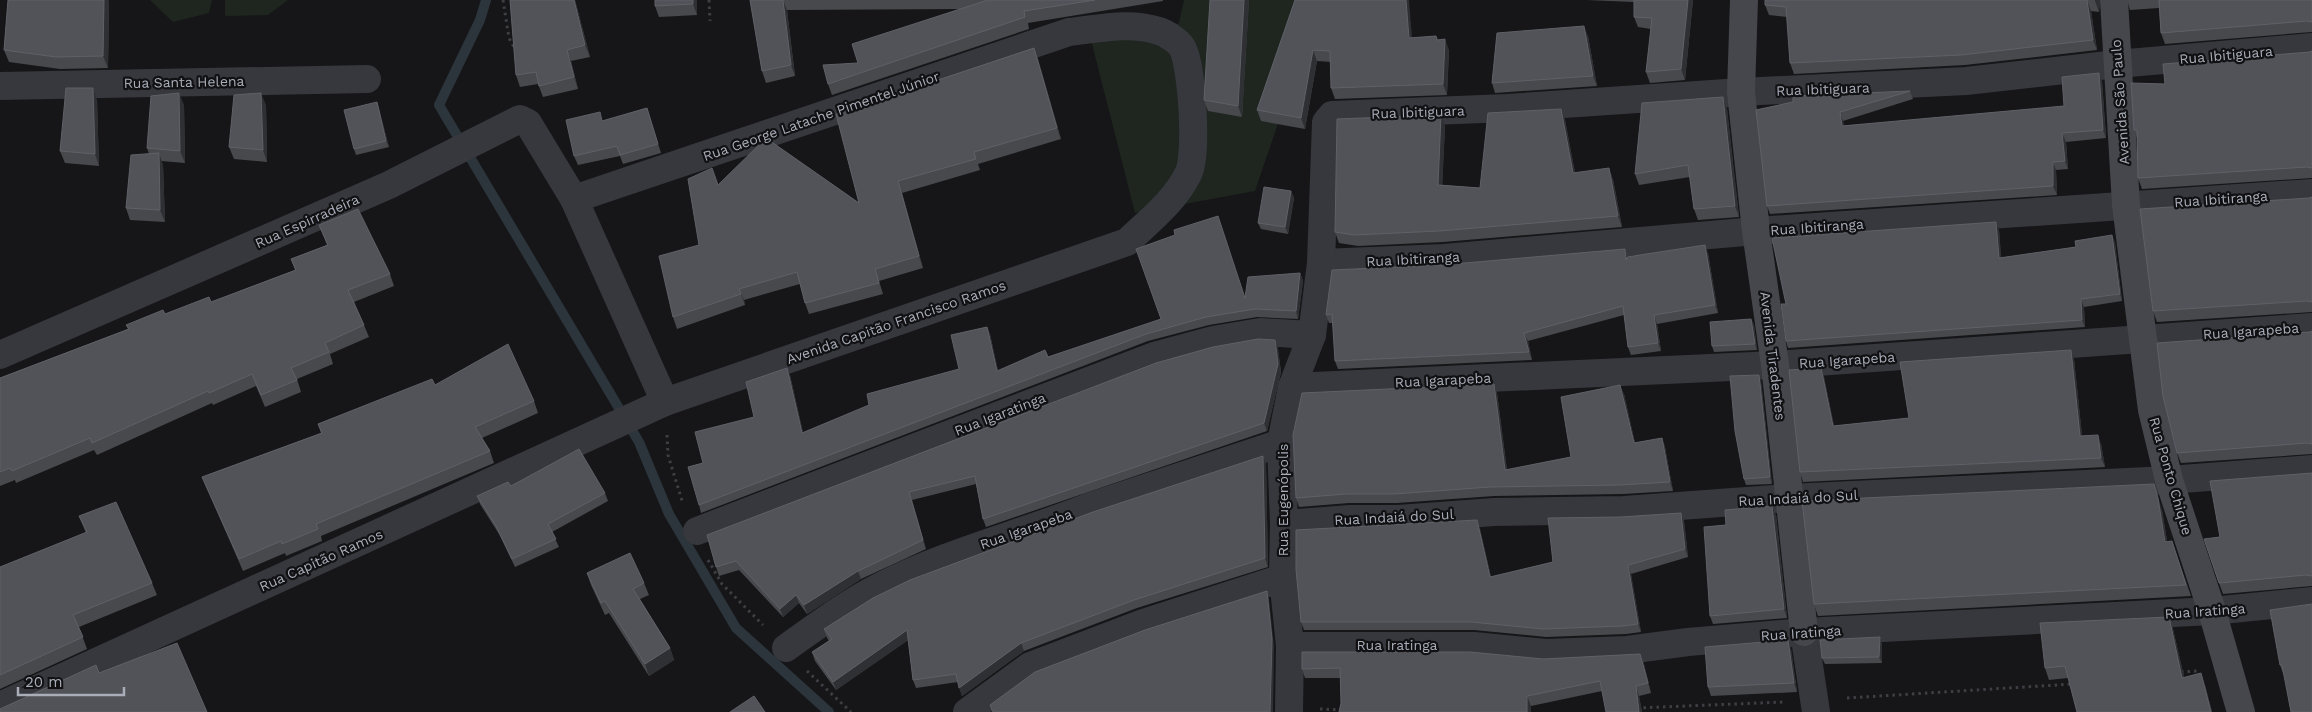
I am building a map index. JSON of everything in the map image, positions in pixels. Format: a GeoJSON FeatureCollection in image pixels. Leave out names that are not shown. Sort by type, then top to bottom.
{"type":"FeatureCollection","features":[{"type":"Feature","properties":{"kind":"main road","name":"Avenida Tiradentes"},"geometry":{"type":"LineString","coordinates":[[1744,0],[1740,92],[1756,231],[1775,365],[1804,632]]}},
{"type":"Feature","properties":{"kind":"main road","name":"Avenida São Paulo"},"geometry":{"type":"LineString","coordinates":[[2114,0],[2126,205]]}},
{"type":"Feature","properties":{"kind":"main road","name":"Rua Ponto Chique"},"geometry":{"type":"LineString","coordinates":[[2126,205],[2152,410],[2169,480],[2212,611],[2241,712]]}},
{"type":"Feature","properties":{"kind":"street","name":"Rua George Latache Pimentel Júnior"},"geometry":{"type":"LineString","coordinates":[[574,199],[1068,32],[1131,26],[1161,31],[1183,48],[1190,78],[1194,132],[1189,172],[1166,206],[1127,242]]}},
{"type":"Feature","properties":{"kind":"street","name":"Rua Ibitiguara"},"geometry":{"type":"LineString","coordinates":[[1332,115],[1507,108],[1740,92],[1966,81],[2117,64],[2312,47]]}},
{"type":"Feature","properties":{"kind":"street","name":"Rua Santa Helena"},"geometry":{"type":"LineString","coordinates":[[0,86],[367,79]]}},
{"type":"Feature","properties":{"kind":"street","name":"Rua Eugenópolis"},"geometry":{"type":"LineString","coordinates":[[1284,710],[1290,646],[1283,578],[1284,524],[1281,443],[1292,387],[1312,336],[1321,263],[1326,122],[1332,115]]}},
{"type":"Feature","properties":{"kind":"street","name":"Rua Espirradeira"},"geometry":{"type":"LineString","coordinates":[[0,355],[388,185],[515,120],[524,120],[528,123],[574,199]]}},
{"type":"Feature","properties":{"kind":"street","name":"Rua Ibitiranga"},"geometry":{"type":"LineString","coordinates":[[1321,263],[1444,258],[1756,231],[2312,193]]}},
{"type":"Feature","properties":{"kind":"street"},"geometry":{"type":"LineString","coordinates":[[574,199],[654,408]]}},
{"type":"Feature","properties":{"kind":"street","name":"Avenida Capitão Francisco Ramos"},"geometry":{"type":"LineString","coordinates":[[654,408],[1127,242]]}},
{"type":"Feature","properties":{"kind":"street","name":"Rua Igarapeba"},"geometry":{"type":"LineString","coordinates":[[1292,387],[1775,365],[2312,327]]}},
{"type":"Feature","properties":{"kind":"street","name":"Rua Igaratinga"},"geometry":{"type":"LineString","coordinates":[[698,531],[1154,356],[1213,340],[1260,332],[1312,336]]}},
{"type":"Feature","properties":{"kind":"street","name":"Rua Capitão Ramos"},"geometry":{"type":"LineString","coordinates":[[0,706],[654,408]]}},
{"type":"Feature","properties":{"kind":"street","name":"Rua Igarapeba"},"geometry":{"type":"LineString","coordinates":[[786,648],[836,612],[881,586],[950,555],[1061,518],[1090,506],[1281,443]]}},
{"type":"Feature","properties":{"kind":"street","name":"Rua Indaiá do Sul"},"geometry":{"type":"LineString","coordinates":[[1284,524],[1350,519],[1398,519],[1494,512],[1624,510],[1789,498],[2169,480],[2312,469]]}},
{"type":"Feature","properties":{"kind":"street"},"geometry":{"type":"LineString","coordinates":[[967,712],[1030,666],[1143,623],[1283,578]]}},
{"type":"Feature","properties":{"kind":"street","name":"Rua Iratinga"},"geometry":{"type":"LineString","coordinates":[[1290,646],[1474,646],[1546,653],[1627,650],[1688,642],[1804,632],[2212,611],[2312,601]]}},
{"type":"Feature","properties":{"kind":"street","name":"Avenida Tiradentes"},"geometry":{"type":"LineString","coordinates":[[1804,632],[1816,706]]}},
{"type":"Feature","properties":{"kind":"path"},"geometry":{"type":"LineString","coordinates":[[502,0],[509,38],[518,53]]}},
{"type":"Feature","properties":{"kind":"path"},"geometry":{"type":"LineString","coordinates":[[709,0],[710,21]]}},
{"type":"Feature","properties":{"kind":"path"},"geometry":{"type":"LineString","coordinates":[[654,408],[687,517],[698,531],[711,567],[722,584],[739,602]]}},
{"type":"Feature","properties":{"kind":"path"},"geometry":{"type":"LineString","coordinates":[[2177,673],[2227,668]]}},
{"type":"Feature","properties":{"kind":"path"},"geometry":{"type":"LineString","coordinates":[[1629,709],[1654,706],[1816,706],[2078,683]]}},
{"type":"Feature","properties":{"kind":"path"},"geometry":{"type":"LineString","coordinates":[[1284,710],[1352,710]]}},
{"type":"Feature","properties":{"kind":"shaded area"},"geometry":{"type":"Polygon","coordinates":[[[150,0],[212,0],[209,13],[173,22],[150,0]]]}},
{"type":"Feature","properties":{"kind":"shaded area"},"geometry":{"type":"Polygon","coordinates":[[[225,0],[288,0],[268,15],[225,16],[225,0]]]}},
{"type":"Feature","properties":{"kind":"shaded area"},"geometry":{"type":"Polygon","coordinates":[[[1184,0],[1320,0],[1255,191],[1135,213],[1089,32],[1153,37],[1179,23],[1184,0]]]}},
{"type":"Feature","properties":{"kind":"building"},"geometry":{"type":"Polygon","coordinates":[[[8,0],[104,0],[103,56],[56,57],[4,50],[8,0]]]}},
{"type":"Feature","properties":{"kind":"building"},"geometry":{"type":"Polygon","coordinates":[[[510,0],[574,0],[585,45],[567,50],[574,77],[539,86],[536,72],[516,75],[510,0]]]}},
{"type":"Feature","properties":{"kind":"building"},"geometry":{"type":"Polygon","coordinates":[[[655,0],[693,0],[693,4],[655,6],[655,0]]]}},
{"type":"Feature","properties":{"kind":"building"},"geometry":{"type":"Polygon","coordinates":[[[750,0],[783,0],[791,65],[762,71],[750,0]]]}},
{"type":"Feature","properties":{"kind":"building"},"geometry":{"type":"Polygon","coordinates":[[[988,0],[1095,0],[1024,11],[1025,17],[828,84],[823,65],[858,63],[852,44],[988,0]]]}},
{"type":"Feature","properties":{"kind":"building"},"geometry":{"type":"Polygon","coordinates":[[[1210,0],[1244,0],[1238,106],[1204,100],[1210,0]]]}},
{"type":"Feature","properties":{"kind":"building"},"geometry":{"type":"Polygon","coordinates":[[[1295,0],[1406,0],[1409,38],[1436,36],[1437,40],[1445,39],[1443,84],[1331,88],[1330,51],[1313,50],[1301,118],[1257,110],[1295,0]]]}},
{"type":"Feature","properties":{"kind":"building"},"geometry":{"type":"Polygon","coordinates":[[[1634,0],[1688,0],[1681,69],[1646,72],[1652,18],[1634,17],[1634,0]]]}},
{"type":"Feature","properties":{"kind":"building"},"geometry":{"type":"Polygon","coordinates":[[[1765,0],[2087,0],[2093,40],[1961,55],[1790,63],[1786,7],[1765,5],[1765,0]]]}},
{"type":"Feature","properties":{"kind":"building"},"geometry":{"type":"Polygon","coordinates":[[[2159,0],[2312,0],[2312,22],[2161,33],[2159,0]]]}},
{"type":"Feature","properties":{"kind":"building"},"geometry":{"type":"Polygon","coordinates":[[[1584,26],[1593,76],[1492,83],[1497,33],[1584,26]]]}},
{"type":"Feature","properties":{"kind":"building"},"geometry":{"type":"Polygon","coordinates":[[[1034,48],[1057,128],[974,152],[976,159],[898,181],[919,256],[875,269],[879,283],[805,303],[797,272],[739,289],[741,294],[673,317],[659,256],[699,245],[688,179],[712,168],[718,185],[766,138],[859,203],[836,114],[1034,48]]]}},
{"type":"Feature","properties":{"kind":"building"},"geometry":{"type":"Polygon","coordinates":[[[2312,51],[2312,168],[2138,178],[2137,130],[2134,130],[2131,83],[2165,84],[2163,64],[2312,51]]]}},
{"type":"Feature","properties":{"kind":"building"},"geometry":{"type":"Polygon","coordinates":[[[2099,73],[2103,130],[2062,133],[2065,161],[2053,162],[2053,186],[1767,206],[1756,110],[1793,102],[1793,96],[1910,91],[1840,112],[1842,126],[2064,106],[2062,77],[2099,73]]]}},
{"type":"Feature","properties":{"kind":"building"},"geometry":{"type":"Polygon","coordinates":[[[66,88],[93,88],[95,154],[60,151],[66,88]]]}},
{"type":"Feature","properties":{"kind":"building"},"geometry":{"type":"Polygon","coordinates":[[[179,93],[180,151],[147,148],[151,96],[179,93]]]}},
{"type":"Feature","properties":{"kind":"building"},"geometry":{"type":"Polygon","coordinates":[[[261,93],[263,150],[229,147],[234,95],[261,93]]]}},
{"type":"Feature","properties":{"kind":"building"},"geometry":{"type":"Polygon","coordinates":[[[1723,97],[1735,206],[1694,209],[1688,165],[1635,174],[1642,103],[1723,97]]]}},
{"type":"Feature","properties":{"kind":"building"},"geometry":{"type":"Polygon","coordinates":[[[377,102],[386,141],[354,149],[344,110],[377,102]]]}},
{"type":"Feature","properties":{"kind":"building"},"geometry":{"type":"Polygon","coordinates":[[[647,108],[658,144],[620,155],[617,146],[574,156],[566,120],[600,112],[602,121],[647,108]]]}},
{"type":"Feature","properties":{"kind":"building"},"geometry":{"type":"Polygon","coordinates":[[[1561,109],[1573,173],[1609,168],[1618,216],[1439,231],[1354,235],[1335,232],[1337,119],[1441,115],[1438,185],[1480,188],[1488,113],[1561,109]]]}},
{"type":"Feature","properties":{"kind":"building"},"geometry":{"type":"Polygon","coordinates":[[[159,153],[160,210],[126,208],[131,155],[159,153]]]}},
{"type":"Feature","properties":{"kind":"building"},"geometry":{"type":"Polygon","coordinates":[[[1264,187],[1291,191],[1285,227],[1258,223],[1264,187]]]}},
{"type":"Feature","properties":{"kind":"building"},"geometry":{"type":"Polygon","coordinates":[[[2312,197],[2312,302],[2153,311],[2140,209],[2312,197]]]}},
{"type":"Feature","properties":{"kind":"building"},"geometry":{"type":"Polygon","coordinates":[[[358,209],[390,274],[348,290],[364,325],[325,343],[329,352],[291,368],[297,380],[261,395],[252,374],[209,393],[208,391],[92,443],[90,438],[12,471],[10,468],[0,472],[0,378],[129,329],[126,325],[163,310],[165,314],[209,297],[211,302],[296,270],[291,259],[328,245],[319,225],[358,209]]]}},
{"type":"Feature","properties":{"kind":"building"},"geometry":{"type":"Polygon","coordinates":[[[1218,216],[1245,298],[1248,277],[1300,273],[1296,311],[1255,309],[1206,317],[1146,334],[699,505],[688,467],[703,463],[695,432],[754,417],[746,382],[787,368],[802,433],[869,405],[867,394],[959,369],[951,335],[987,327],[997,371],[1045,350],[1048,357],[1161,319],[1136,249],[1175,235],[1174,230],[1218,216]]]}},
{"type":"Feature","properties":{"kind":"building"},"geometry":{"type":"Polygon","coordinates":[[[1996,222],[1999,258],[2076,247],[2075,241],[2112,235],[2120,294],[2081,299],[2082,320],[1786,341],[1781,304],[1786,304],[1772,238],[1996,222]]]}},
{"type":"Feature","properties":{"kind":"building"},"geometry":{"type":"Polygon","coordinates":[[[1705,245],[1715,305],[1654,315],[1658,343],[1628,347],[1623,306],[1524,333],[1529,352],[1335,361],[1332,314],[1326,315],[1332,270],[1442,265],[1625,249],[1626,260],[1627,257],[1705,245]]]}},
{"type":"Feature","properties":{"kind":"building"},"geometry":{"type":"Polygon","coordinates":[[[1751,319],[1755,344],[1712,346],[1710,322],[1751,319]]]}},
{"type":"Feature","properties":{"kind":"building"},"geometry":{"type":"Polygon","coordinates":[[[2312,331],[2312,444],[2177,453],[2163,396],[2157,343],[2312,331]]]}},
{"type":"Feature","properties":{"kind":"building"},"geometry":{"type":"Polygon","coordinates":[[[1258,339],[1275,340],[1278,364],[1264,423],[983,519],[975,476],[909,492],[923,540],[858,571],[804,605],[796,595],[780,609],[736,561],[716,567],[707,535],[1156,363],[1213,347],[1258,339]]]}},
{"type":"Feature","properties":{"kind":"building"},"geometry":{"type":"Polygon","coordinates":[[[508,344],[534,401],[475,427],[490,451],[316,524],[318,529],[282,544],[281,541],[239,559],[202,477],[322,433],[318,424],[404,390],[432,379],[435,385],[508,344]]]}},
{"type":"Feature","properties":{"kind":"building"},"geometry":{"type":"Polygon","coordinates":[[[2071,350],[2080,436],[2098,435],[2101,458],[1800,472],[1789,370],[1821,368],[1833,426],[1909,418],[1900,362],[2071,350]]]}},
{"type":"Feature","properties":{"kind":"building"},"geometry":{"type":"Polygon","coordinates":[[[1759,375],[1770,477],[1744,479],[1735,431],[1730,376],[1759,375]]]}},
{"type":"Feature","properties":{"kind":"building"},"geometry":{"type":"Polygon","coordinates":[[[1494,384],[1505,470],[1571,457],[1561,397],[1620,385],[1634,443],[1662,438],[1670,482],[1620,485],[1490,487],[1394,494],[1346,494],[1296,498],[1293,435],[1302,393],[1494,384]]]}},
{"type":"Feature","properties":{"kind":"building"},"geometry":{"type":"Polygon","coordinates":[[[579,449],[605,493],[548,524],[556,539],[512,559],[496,526],[477,496],[508,482],[511,486],[579,449]]]}},
{"type":"Feature","properties":{"kind":"building"},"geometry":{"type":"Polygon","coordinates":[[[1263,456],[1265,558],[1134,600],[1021,643],[959,688],[956,674],[913,680],[907,630],[833,682],[812,652],[832,639],[824,629],[873,598],[910,580],[1093,512],[1263,456]]]}},
{"type":"Feature","properties":{"kind":"building"},"geometry":{"type":"Polygon","coordinates":[[[2312,473],[2312,576],[2219,583],[2204,539],[2220,537],[2210,481],[2312,473]]]}},
{"type":"Feature","properties":{"kind":"building"},"geometry":{"type":"Polygon","coordinates":[[[2154,484],[2165,542],[2172,541],[2186,585],[1814,604],[1802,501],[2154,484]]]}},
{"type":"Feature","properties":{"kind":"building"},"geometry":{"type":"Polygon","coordinates":[[[116,502],[152,583],[73,615],[83,637],[0,675],[0,567],[87,532],[79,516],[116,502]]]}},
{"type":"Feature","properties":{"kind":"building"},"geometry":{"type":"Polygon","coordinates":[[[1772,506],[1784,609],[1710,616],[1704,527],[1726,525],[1725,510],[1772,506]]]}},
{"type":"Feature","properties":{"kind":"building"},"geometry":{"type":"Polygon","coordinates":[[[1681,513],[1685,549],[1628,565],[1638,624],[1543,629],[1471,622],[1301,622],[1296,569],[1296,530],[1477,520],[1490,577],[1553,562],[1548,518],[1621,517],[1681,513]]]}},
{"type":"Feature","properties":{"kind":"building"},"geometry":{"type":"Polygon","coordinates":[[[630,553],[644,583],[633,589],[670,648],[645,664],[605,601],[601,603],[587,573],[630,553]]]}},
{"type":"Feature","properties":{"kind":"building"},"geometry":{"type":"Polygon","coordinates":[[[1267,591],[1272,639],[1270,712],[993,712],[990,705],[1035,672],[1145,630],[1267,591]]]}},
{"type":"Feature","properties":{"kind":"building"},"geometry":{"type":"Polygon","coordinates":[[[2312,604],[2312,712],[2291,712],[2270,610],[2312,604]]]}},
{"type":"Feature","properties":{"kind":"building"},"geometry":{"type":"Polygon","coordinates":[[[2169,617],[2182,678],[2201,673],[2211,712],[2077,712],[2065,666],[2045,668],[2040,623],[2169,617]]]}},
{"type":"Feature","properties":{"kind":"building"},"geometry":{"type":"Polygon","coordinates":[[[1880,637],[1879,657],[1822,658],[1820,640],[1880,637]]]}},
{"type":"Feature","properties":{"kind":"building"},"geometry":{"type":"Polygon","coordinates":[[[1788,640],[1794,683],[1708,687],[1705,647],[1788,640]]]}},
{"type":"Feature","properties":{"kind":"building"},"geometry":{"type":"Polygon","coordinates":[[[177,643],[207,712],[0,712],[0,709],[96,665],[99,673],[177,643]]]}},
{"type":"Feature","properties":{"kind":"building"},"geometry":{"type":"Polygon","coordinates":[[[1302,652],[1470,652],[1543,659],[1640,654],[1648,683],[1636,686],[1639,712],[1606,712],[1600,681],[1527,696],[1527,712],[1339,712],[1341,703],[1340,668],[1302,669],[1302,652]]]}},
{"type":"Feature","properties":{"kind":"building"},"geometry":{"type":"Polygon","coordinates":[[[754,696],[765,712],[730,712],[754,696]]]}},
{"type":"Feature","properties":{"kind":"waterway"},"geometry":{"type":"LineString","coordinates":[[486,0],[480,20],[439,105],[639,442],[669,514],[736,628],[829,712]]}}]}
